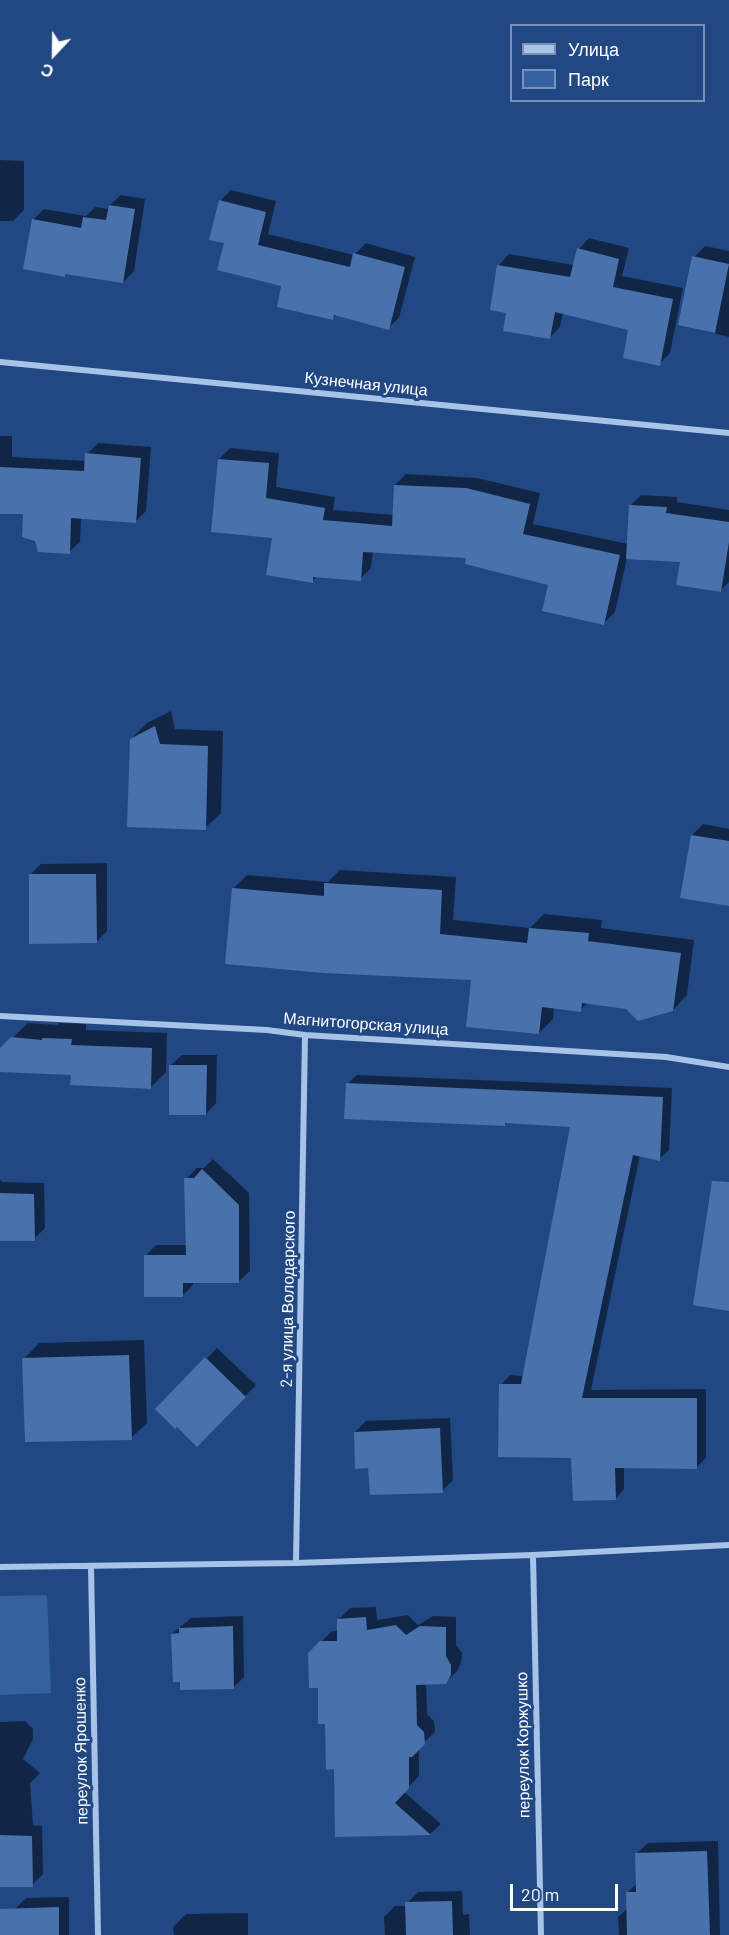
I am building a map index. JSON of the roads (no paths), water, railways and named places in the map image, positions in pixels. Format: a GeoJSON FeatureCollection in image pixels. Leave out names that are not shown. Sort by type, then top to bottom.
{"type":"FeatureCollection","features":[{"type":"Feature","properties":{"kind":"street","name":"Кузнечная улица"},"geometry":{"type":"LineString","coordinates":[[0,362],[729,433]]}},
{"type":"Feature","properties":{"kind":"street","name":"Магнитогорская улица"},"geometry":{"type":"LineString","coordinates":[[0,1016],[267,1030],[305,1035],[666,1057],[729,1067]]}},
{"type":"Feature","properties":{"kind":"street","name":"2-я улица Володарского"},"geometry":{"type":"LineString","coordinates":[[296,1563],[305,1035]]}},
{"type":"Feature","properties":{"kind":"street"},"geometry":{"type":"LineString","coordinates":[[0,1567],[296,1563],[533,1555],[729,1545]]}},
{"type":"Feature","properties":{"kind":"street","name":"переулок Коржушко"},"geometry":{"type":"LineString","coordinates":[[533,1555],[541,1935]]}},
{"type":"Feature","properties":{"kind":"street","name":"переулок Ярошенко"},"geometry":{"type":"LineString","coordinates":[[91,1566],[98,1935]]}}]}
